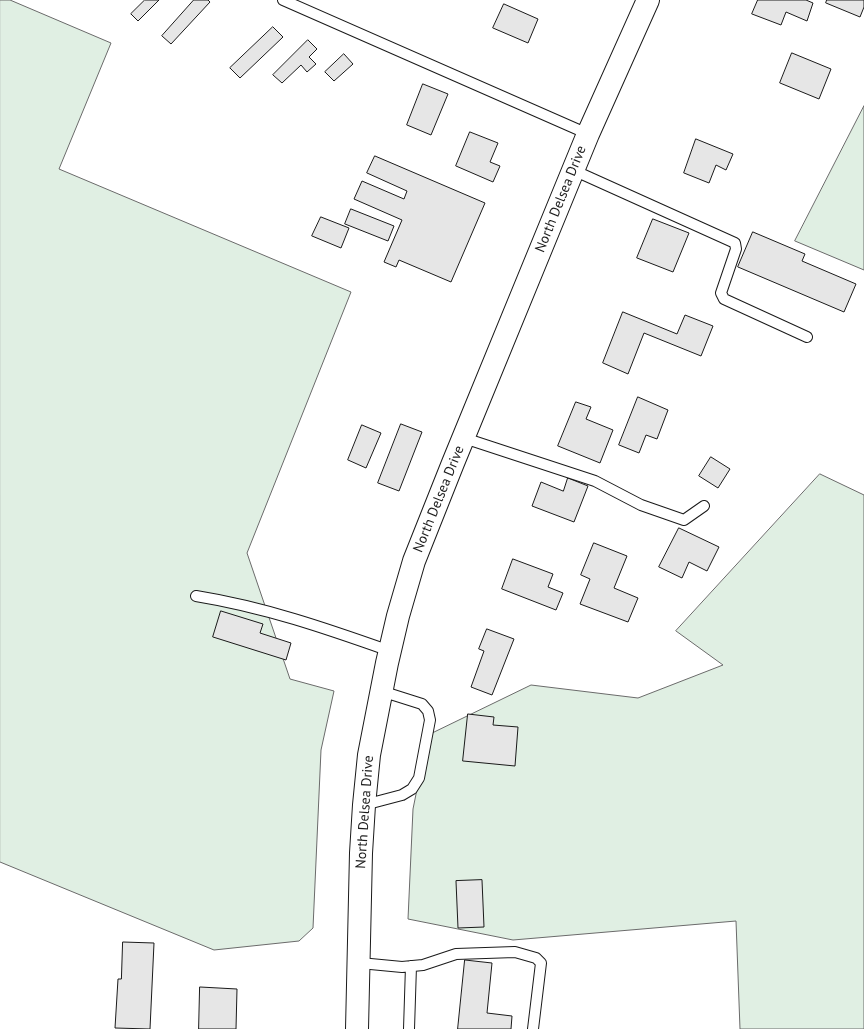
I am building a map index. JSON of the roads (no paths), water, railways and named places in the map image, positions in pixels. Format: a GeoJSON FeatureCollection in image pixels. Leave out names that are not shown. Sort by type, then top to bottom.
{"type":"FeatureCollection","features":[{"type":"Feature","properties":{"kind":"main road","name":"North Delsea Drive"},"geometry":{"type":"LineString","coordinates":[[357,1029],[360,963],[361,853],[369,755],[390,651],[414,561],[588,134],[648,0]]}},
{"type":"Feature","properties":{"kind":"lane"},"geometry":{"type":"LineString","coordinates":[[283,0],[588,134]]}},
{"type":"Feature","properties":{"kind":"lane"},"geometry":{"type":"LineString","coordinates":[[573,170],[735,243],[736,249],[722,293],[724,299],[806,337]]}},
{"type":"Feature","properties":{"kind":"lane"},"geometry":{"type":"LineString","coordinates":[[464,438],[595,481],[641,505],[684,520],[704,506]]}},
{"type":"Feature","properties":{"kind":"lane"},"geometry":{"type":"LineString","coordinates":[[196,596],[231,602],[293,618],[390,651]]}},
{"type":"Feature","properties":{"kind":"lane"},"geometry":{"type":"LineString","coordinates":[[364,805],[402,794],[412,789],[419,778],[430,720],[428,711],[422,704],[381,691]]}},
{"type":"Feature","properties":{"kind":"lane"},"geometry":{"type":"LineString","coordinates":[[360,963],[411,966],[432,962],[456,954],[515,952],[536,958],[541,963],[533,1029]]}},
{"type":"Feature","properties":{"kind":"lane"},"geometry":{"type":"LineString","coordinates":[[409,1029],[411,966]]}}]}
